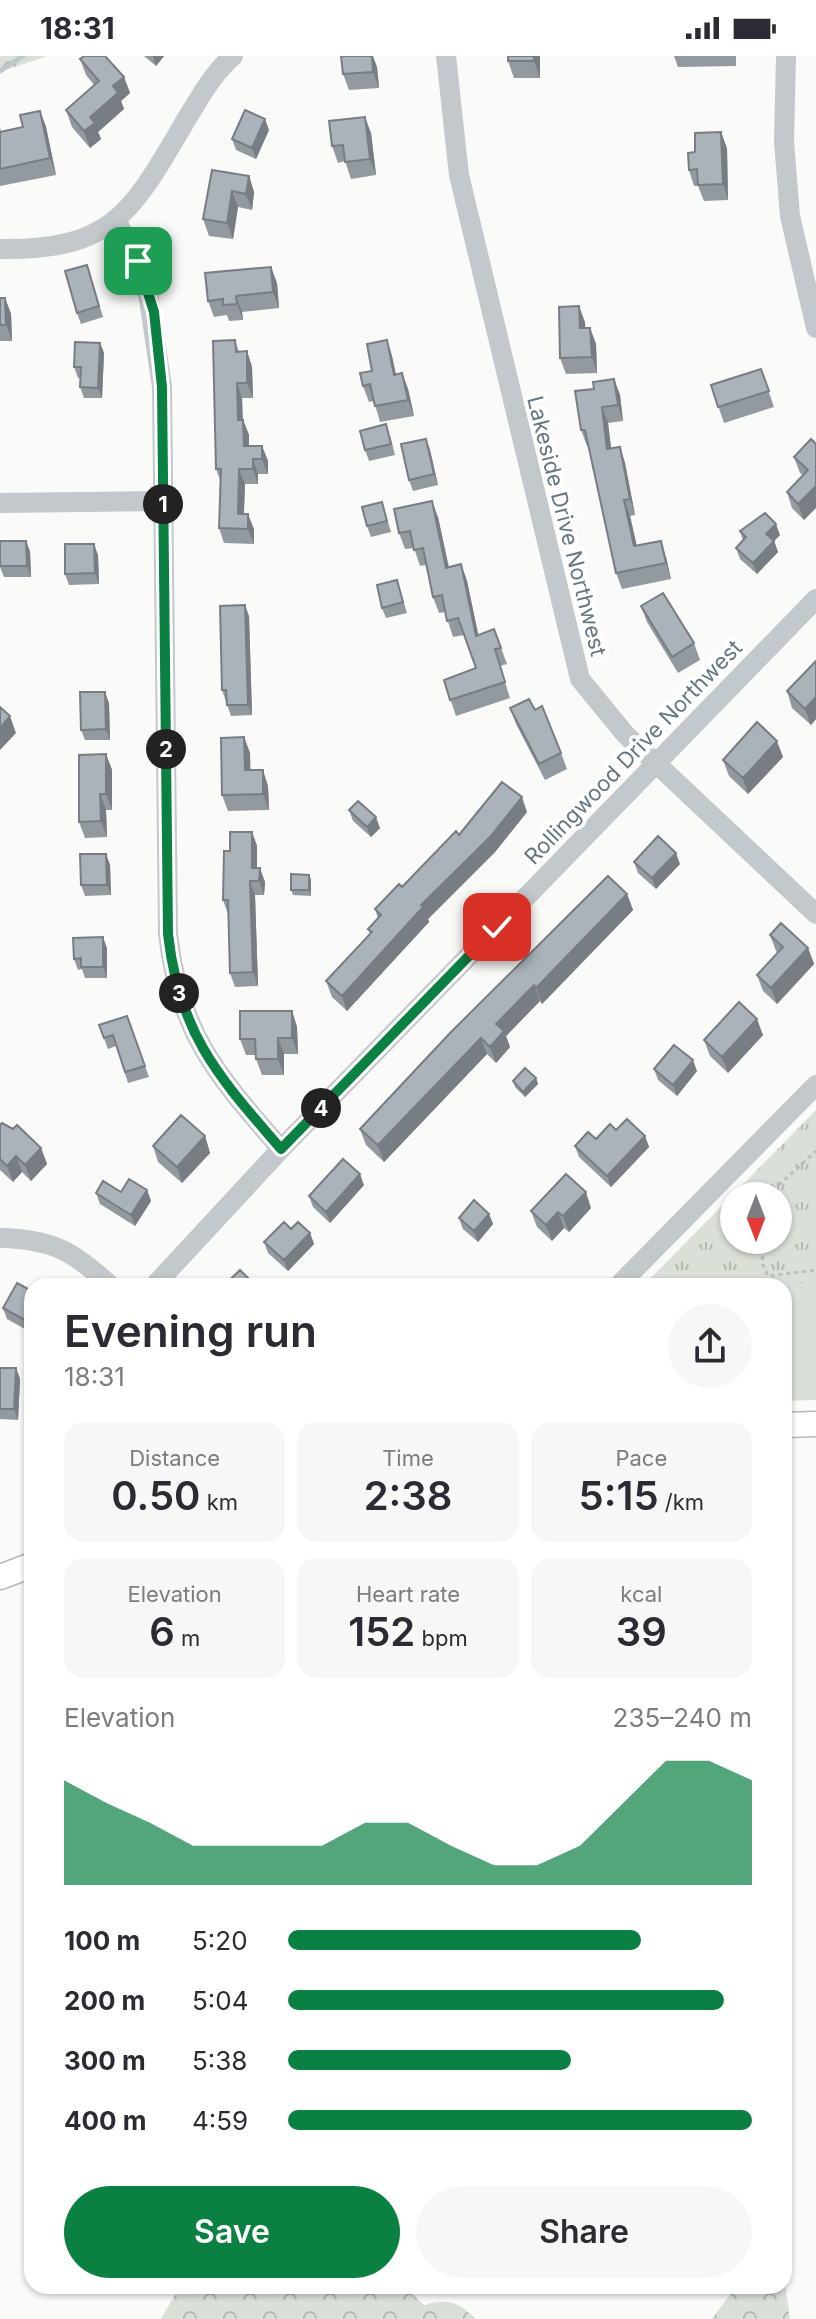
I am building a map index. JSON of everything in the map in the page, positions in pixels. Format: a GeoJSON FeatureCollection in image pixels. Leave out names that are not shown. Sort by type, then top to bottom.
{"type":"FeatureCollection","features":[{"type":"Feature","properties":{"kind":"main road"},"geometry":{"type":"LineString","coordinates":[[792,1425],[816,1424]]}},
{"type":"Feature","properties":{"kind":"main road"},"geometry":{"type":"LineString","coordinates":[[0,1577],[24,1568]]}},
{"type":"Feature","properties":{"kind":"street"},"geometry":{"type":"LineString","coordinates":[[0,249],[63,245],[86,239],[117,221],[139,198],[210,81],[233,56]]}},
{"type":"Feature","properties":{"kind":"street","name":"Lakeside Drive Northwest"},"geometry":{"type":"LineString","coordinates":[[446,56],[459,175],[573,659],[590,696],[625,734],[816,914]]}},
{"type":"Feature","properties":{"kind":"street"},"geometry":{"type":"LineString","coordinates":[[786,56],[784,142],[790,216],[816,328]]}},
{"type":"Feature","properties":{"kind":"street"},"geometry":{"type":"LineString","coordinates":[[117,221],[138,261],[154,312],[162,387],[168,934],[175,980],[188,1021],[206,1057],[281,1149]]}},
{"type":"Feature","properties":{"kind":"street"},"geometry":{"type":"LineString","coordinates":[[0,503],[163,501]]}},
{"type":"Feature","properties":{"kind":"street","name":"Rollingwood Drive Northwest"},"geometry":{"type":"LineString","coordinates":[[161,1278],[281,1149],[816,599]]}},
{"type":"Feature","properties":{"kind":"street"},"geometry":{"type":"LineString","coordinates":[[626,1278],[816,1085]]}},
{"type":"Feature","properties":{"kind":"street"},"geometry":{"type":"LineString","coordinates":[[0,1238],[38,1240],[65,1249],[101,1278]]}},
{"type":"Feature","properties":{"kind":"path"},"geometry":{"type":"LineString","coordinates":[[782,1182],[816,1151]]}},
{"type":"Feature","properties":{"kind":"path"},"geometry":{"type":"LineString","coordinates":[[763,1254],[762,1263],[768,1276],[816,1270]]}},
{"type":"Feature","properties":{"kind":"green space"},"geometry":{"type":"Polygon","coordinates":[[[0,56],[47,56],[0,72],[0,56]]]}},
{"type":"Feature","properties":{"kind":"green space"},"geometry":{"type":"Polygon","coordinates":[[[816,1110],[816,1400],[792,1401],[792,1278],[651,1278],[720,1208],[720,1254],[792,1254],[792,1182],[745,1182],[816,1110]]]}},
{"type":"Feature","properties":{"kind":"green space"},"geometry":{"type":"Polygon","coordinates":[[[816,1281],[816,1375],[792,1377],[792,1285],[816,1281]]]}},
{"type":"Feature","properties":{"kind":"green space"},"geometry":{"type":"Polygon","coordinates":[[[175,2294],[412,2294],[424,2305],[452,2303],[476,2319],[161,2319],[175,2294]]]}},
{"type":"Feature","properties":{"kind":"green space"},"geometry":{"type":"Polygon","coordinates":[[[730,2294],[787,2294],[790,2319],[712,2319],[730,2294]]]}},
{"type":"Feature","properties":{"kind":"building"},"geometry":{"type":"Polygon","coordinates":[[[84,56],[105,56],[124,77],[113,86],[118,93],[90,117],[95,123],[84,131],[66,110],[99,81],[80,59],[84,56]]]}},
{"type":"Feature","properties":{"kind":"building"},"geometry":{"type":"Polygon","coordinates":[[[341,56],[372,56],[373,72],[343,74],[341,56]]]}},
{"type":"Feature","properties":{"kind":"building"},"geometry":{"type":"Polygon","coordinates":[[[508,56],[534,56],[534,61],[508,61],[508,56]]]}},
{"type":"Feature","properties":{"kind":"building"},"geometry":{"type":"Polygon","coordinates":[[[245,110],[265,119],[252,148],[232,139],[245,110]]]}},
{"type":"Feature","properties":{"kind":"building"},"geometry":{"type":"Polygon","coordinates":[[[40,111],[50,158],[0,169],[0,132],[23,127],[20,115],[40,111]]]}},
{"type":"Feature","properties":{"kind":"building"},"geometry":{"type":"Polygon","coordinates":[[[365,117],[370,159],[345,162],[343,145],[332,146],[329,121],[365,117]]]}},
{"type":"Feature","properties":{"kind":"building"},"geometry":{"type":"Polygon","coordinates":[[[721,132],[723,184],[698,185],[697,169],[689,170],[688,153],[695,152],[695,133],[721,132]]]}},
{"type":"Feature","properties":{"kind":"building"},"geometry":{"type":"Polygon","coordinates":[[[212,170],[249,176],[246,194],[232,191],[227,223],[203,219],[212,170]]]}},
{"type":"Feature","properties":{"kind":"building"},"geometry":{"type":"Polygon","coordinates":[[[87,265],[99,306],[77,313],[65,271],[87,265]]]}},
{"type":"Feature","properties":{"kind":"building"},"geometry":{"type":"Polygon","coordinates":[[[271,267],[273,292],[236,296],[237,304],[223,305],[223,299],[208,301],[205,273],[271,267]]]}},
{"type":"Feature","properties":{"kind":"building"},"geometry":{"type":"Polygon","coordinates":[[[0,298],[5,298],[6,325],[0,325],[0,298]]]}},
{"type":"Feature","properties":{"kind":"building"},"geometry":{"type":"Polygon","coordinates":[[[579,306],[580,328],[590,328],[592,357],[560,358],[559,307],[579,306]]]}},
{"type":"Feature","properties":{"kind":"building"},"geometry":{"type":"Polygon","coordinates":[[[235,340],[236,352],[247,351],[247,383],[237,383],[238,420],[243,420],[244,446],[262,446],[262,459],[253,459],[253,469],[239,469],[238,514],[248,514],[248,529],[219,528],[221,469],[216,469],[213,341],[235,340]]]}},
{"type":"Feature","properties":{"kind":"building"},"geometry":{"type":"Polygon","coordinates":[[[387,340],[394,375],[402,373],[408,400],[375,406],[370,384],[363,386],[360,373],[372,371],[367,344],[387,340]]]}},
{"type":"Feature","properties":{"kind":"building"},"geometry":{"type":"Polygon","coordinates":[[[75,342],[100,343],[98,388],[80,387],[81,367],[74,367],[75,342]]]}},
{"type":"Feature","properties":{"kind":"building"},"geometry":{"type":"Polygon","coordinates":[[[761,369],[769,391],[718,407],[711,385],[761,369]]]}},
{"type":"Feature","properties":{"kind":"building"},"geometry":{"type":"Polygon","coordinates":[[[614,379],[618,405],[602,407],[607,449],[620,447],[630,499],[624,500],[634,546],[661,541],[666,563],[616,573],[585,430],[581,430],[575,391],[594,389],[593,382],[614,379]]]}},
{"type":"Feature","properties":{"kind":"building"},"geometry":{"type":"Polygon","coordinates":[[[386,424],[391,444],[365,450],[360,431],[386,424]]]}},
{"type":"Feature","properties":{"kind":"building"},"geometry":{"type":"Polygon","coordinates":[[[426,439],[434,474],[409,480],[401,444],[426,439]]]}},
{"type":"Feature","properties":{"kind":"building"},"geometry":{"type":"Polygon","coordinates":[[[811,439],[816,444],[816,486],[798,504],[787,492],[808,470],[794,457],[811,439]]]}},
{"type":"Feature","properties":{"kind":"building"},"geometry":{"type":"Polygon","coordinates":[[[432,501],[446,568],[461,564],[476,636],[494,629],[501,648],[495,649],[505,682],[450,700],[444,680],[476,668],[458,618],[447,621],[442,595],[433,597],[423,548],[414,550],[410,531],[399,533],[394,509],[432,501]]]}},
{"type":"Feature","properties":{"kind":"building"},"geometry":{"type":"Polygon","coordinates":[[[382,502],[387,521],[367,526],[362,507],[382,502]]]}},
{"type":"Feature","properties":{"kind":"building"},"geometry":{"type":"Polygon","coordinates":[[[765,513],[776,524],[766,534],[774,541],[753,563],[736,548],[746,537],[740,531],[765,513]]]}},
{"type":"Feature","properties":{"kind":"building"},"geometry":{"type":"Polygon","coordinates":[[[0,541],[26,541],[27,566],[0,566],[0,541]]]}},
{"type":"Feature","properties":{"kind":"building"},"geometry":{"type":"Polygon","coordinates":[[[65,544],[94,544],[95,573],[65,574],[65,544]]]}},
{"type":"Feature","properties":{"kind":"building"},"geometry":{"type":"Polygon","coordinates":[[[397,580],[403,602],[382,608],[377,585],[397,580]]]}},
{"type":"Feature","properties":{"kind":"building"},"geometry":{"type":"Polygon","coordinates":[[[663,593],[694,643],[672,657],[641,606],[663,593]]]}},
{"type":"Feature","properties":{"kind":"building"},"geometry":{"type":"Polygon","coordinates":[[[245,605],[248,705],[227,705],[226,690],[222,690],[220,606],[245,605]]]}},
{"type":"Feature","properties":{"kind":"building"},"geometry":{"type":"Polygon","coordinates":[[[816,661],[816,697],[805,709],[787,691],[816,661]]]}},
{"type":"Feature","properties":{"kind":"building"},"geometry":{"type":"Polygon","coordinates":[[[80,692],[105,692],[106,729],[81,730],[80,692]]]}},
{"type":"Feature","properties":{"kind":"building"},"geometry":{"type":"Polygon","coordinates":[[[529,699],[535,710],[542,706],[561,753],[539,764],[510,708],[529,699]]]}},
{"type":"Feature","properties":{"kind":"building"},"geometry":{"type":"Polygon","coordinates":[[[0,707],[10,716],[0,728],[0,707]]]}},
{"type":"Feature","properties":{"kind":"building"},"geometry":{"type":"Polygon","coordinates":[[[757,722],[777,741],[743,778],[723,760],[757,722]]]}},
{"type":"Feature","properties":{"kind":"building"},"geometry":{"type":"Polygon","coordinates":[[[244,737],[245,770],[263,770],[263,794],[222,795],[221,738],[244,737]]]}},
{"type":"Feature","properties":{"kind":"building"},"geometry":{"type":"Polygon","coordinates":[[[106,754],[106,794],[100,794],[101,821],[79,822],[79,755],[106,754]]]}},
{"type":"Feature","properties":{"kind":"building"},"geometry":{"type":"Polygon","coordinates":[[[502,782],[522,797],[490,837],[421,905],[423,907],[342,996],[326,981],[372,932],[368,929],[381,915],[375,909],[399,884],[402,887],[456,831],[459,835],[502,782]]]}},
{"type":"Feature","properties":{"kind":"building"},"geometry":{"type":"Polygon","coordinates":[[[358,801],[376,817],[367,827],[349,810],[358,801]]]}},
{"type":"Feature","properties":{"kind":"building"},"geometry":{"type":"Polygon","coordinates":[[[230,832],[252,832],[252,868],[260,868],[259,881],[250,881],[253,972],[230,973],[228,900],[223,900],[224,851],[230,851],[230,832]]]}},
{"type":"Feature","properties":{"kind":"building"},"geometry":{"type":"Polygon","coordinates":[[[658,836],[676,853],[652,878],[634,862],[658,836]]]}},
{"type":"Feature","properties":{"kind":"building"},"geometry":{"type":"Polygon","coordinates":[[[80,854],[106,854],[107,885],[81,885],[80,854]]]}},
{"type":"Feature","properties":{"kind":"building"},"geometry":{"type":"Polygon","coordinates":[[[291,874],[309,875],[309,890],[291,890],[291,874]]]}},
{"type":"Feature","properties":{"kind":"building"},"geometry":{"type":"Polygon","coordinates":[[[608,876],[627,894],[536,988],[534,985],[496,1024],[504,1031],[490,1047],[481,1038],[378,1145],[360,1129],[451,1032],[608,876]]]}},
{"type":"Feature","properties":{"kind":"building"},"geometry":{"type":"Polygon","coordinates":[[[781,923],[808,948],[771,988],[757,975],[783,947],[770,935],[781,923]]]}},
{"type":"Feature","properties":{"kind":"building"},"geometry":{"type":"Polygon","coordinates":[[[103,937],[103,967],[81,967],[81,958],[74,959],[73,938],[103,937]]]}},
{"type":"Feature","properties":{"kind":"building"},"geometry":{"type":"Polygon","coordinates":[[[739,1002],[757,1019],[722,1057],[704,1040],[739,1002]]]}},
{"type":"Feature","properties":{"kind":"building"},"geometry":{"type":"Polygon","coordinates":[[[240,1011],[292,1011],[292,1038],[278,1038],[278,1059],[256,1059],[255,1039],[240,1039],[240,1011]]]}},
{"type":"Feature","properties":{"kind":"building"},"geometry":{"type":"Polygon","coordinates":[[[127,1016],[145,1066],[125,1072],[113,1035],[104,1038],[99,1025],[127,1016]]]}},
{"type":"Feature","properties":{"kind":"building"},"geometry":{"type":"Polygon","coordinates":[[[674,1045],[693,1060],[673,1085],[654,1069],[674,1045]]]}},
{"type":"Feature","properties":{"kind":"building"},"geometry":{"type":"Polygon","coordinates":[[[525,1068],[536,1078],[523,1092],[513,1081],[525,1068]]]}},
{"type":"Feature","properties":{"kind":"building"},"geometry":{"type":"Polygon","coordinates":[[[181,1115],[205,1136],[177,1167],[153,1146],[181,1115]]]}},
{"type":"Feature","properties":{"kind":"building"},"geometry":{"type":"Polygon","coordinates":[[[627,1119],[645,1136],[607,1176],[575,1146],[588,1132],[596,1139],[610,1124],[616,1130],[627,1119]]]}},
{"type":"Feature","properties":{"kind":"building"},"geometry":{"type":"Polygon","coordinates":[[[2,1123],[13,1129],[17,1125],[41,1148],[25,1165],[16,1156],[7,1166],[0,1159],[2,1123]]]}},
{"type":"Feature","properties":{"kind":"building"},"geometry":{"type":"Polygon","coordinates":[[[343,1159],[360,1174],[326,1212],[309,1196],[343,1159]]]}},
{"type":"Feature","properties":{"kind":"building"},"geometry":{"type":"Polygon","coordinates":[[[566,1174],[586,1192],[563,1216],[558,1212],[546,1225],[531,1211],[566,1174]]]}},
{"type":"Feature","properties":{"kind":"building"},"geometry":{"type":"Polygon","coordinates":[[[129,1179],[147,1190],[131,1215],[96,1193],[103,1181],[121,1192],[129,1179]]]}},
{"type":"Feature","properties":{"kind":"building"},"geometry":{"type":"Polygon","coordinates":[[[474,1200],[489,1214],[474,1231],[459,1218],[474,1200]]]}},
{"type":"Feature","properties":{"kind":"building"},"geometry":{"type":"Polygon","coordinates":[[[284,1222],[291,1229],[298,1222],[310,1233],[284,1260],[264,1242],[284,1222]]]}},
{"type":"Feature","properties":{"kind":"building"},"geometry":{"type":"Polygon","coordinates":[[[240,1270],[248,1278],[232,1278],[240,1270]]]}},
{"type":"Feature","properties":{"kind":"building"},"geometry":{"type":"Polygon","coordinates":[[[17,1283],[24,1287],[24,1320],[3,1308],[17,1283]]]}},
{"type":"Feature","properties":{"kind":"building"},"geometry":{"type":"Polygon","coordinates":[[[0,1368],[16,1368],[14,1409],[0,1409],[0,1368]]]}},
{"type":"Feature","properties":{"kind":"waterway"},"geometry":{"type":"LineString","coordinates":[[0,71],[23,56]]}},
{"type":"Feature","properties":{"kind":"route"},"geometry":{"type":"LineString","coordinates":[[138,261],[154,312],[162,387],[168,934],[175,980],[195,1038],[231,1090],[281,1149],[497,927]]}}]}
